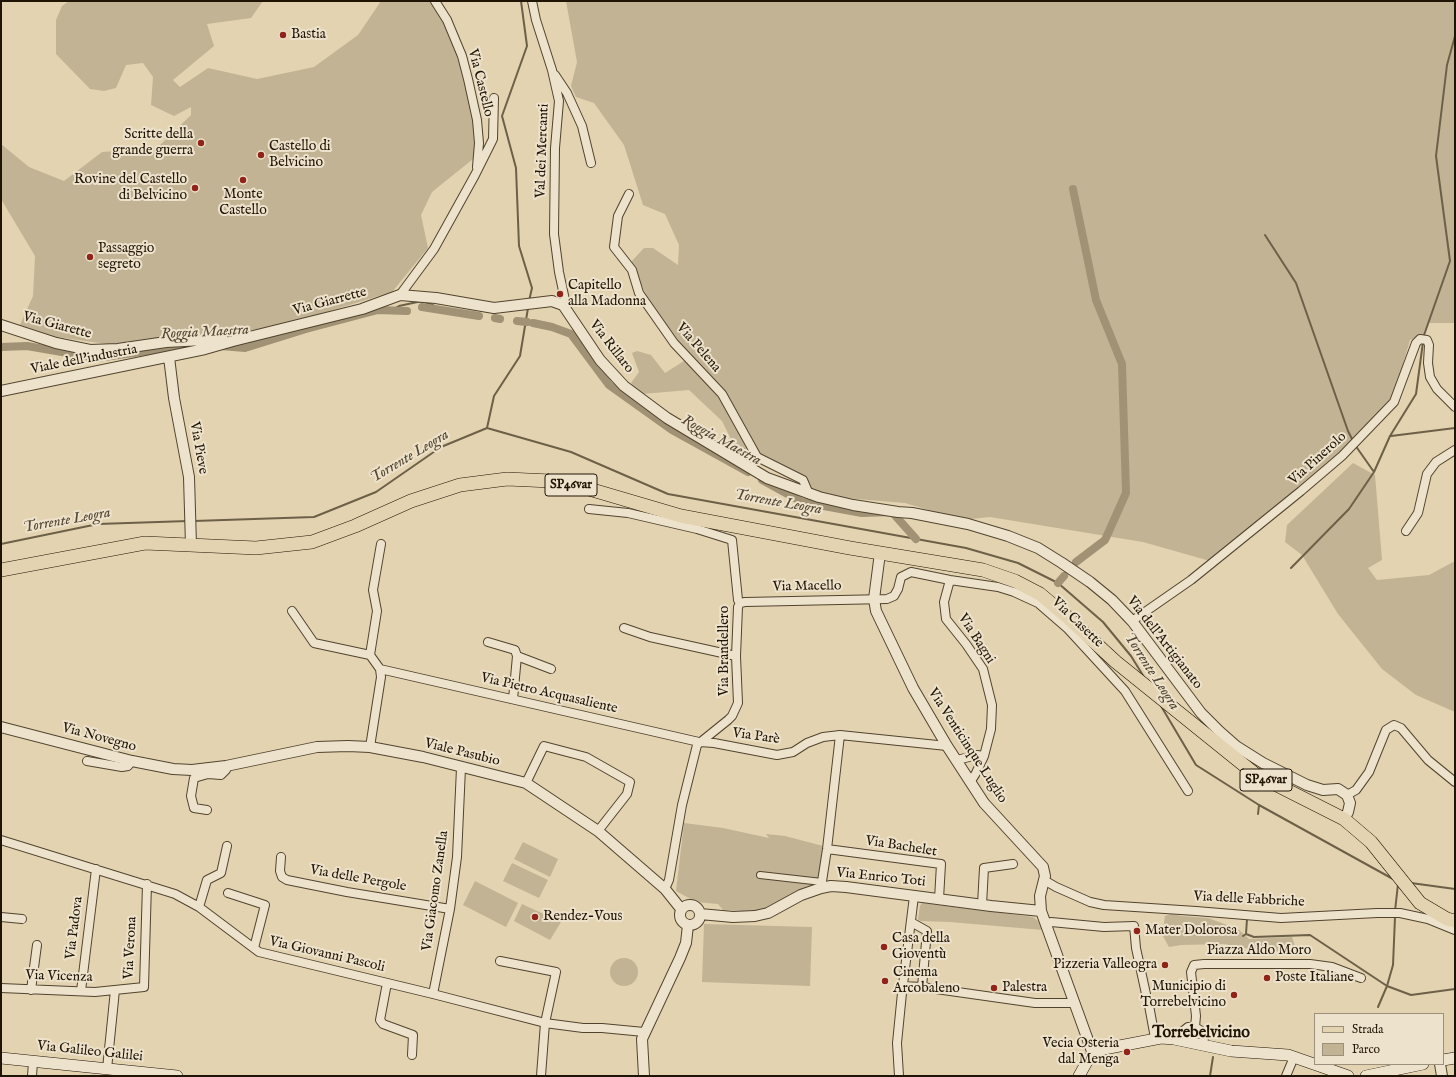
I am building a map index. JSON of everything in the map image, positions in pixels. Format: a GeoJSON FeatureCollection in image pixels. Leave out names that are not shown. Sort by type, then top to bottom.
{"type":"FeatureCollection","features":[{"type":"Feature","properties":{"kind":"main road","name":"SP46var"},"geometry":{"type":"LineString","coordinates":[[1,570],[145,543],[256,548],[312,542],[355,526],[411,502],[460,485],[507,479],[551,481],[589,489],[681,516],[880,553],[983,570],[1015,581],[1040,594],[1116,662],[1255,774],[1344,819],[1371,842],[1420,903],[1451,920]]}},
{"type":"Feature","properties":{"kind":"main road"},"geometry":{"type":"LineString","coordinates":[[1079,1076],[1089,1058],[1093,1054],[1104,1049],[1155,1038],[1180,1040],[1231,1051],[1278,1054],[1294,1057],[1314,1064]]}},
{"type":"Feature","properties":{"kind":"main road","name":"Via Galileo Galilei"},"geometry":{"type":"LineString","coordinates":[[1,1058],[176,1076]]}},
{"type":"Feature","properties":{"kind":"main road"},"geometry":{"type":"LineString","coordinates":[[1444,1060],[1455,1058]]}},
{"type":"Feature","properties":{"kind":"main road"},"geometry":{"type":"LineString","coordinates":[[1317,1065],[1348,1076]]}},
{"type":"Feature","properties":{"kind":"main road"},"geometry":{"type":"LineString","coordinates":[[1366,1076],[1418,1065]]}},
{"type":"Feature","properties":{"kind":"street","name":"Via Castello"},"geometry":{"type":"LineString","coordinates":[[435,1],[447,20],[462,56],[468,79],[477,120],[479,143],[475,175]]}},
{"type":"Feature","properties":{"kind":"street","name":"Val dei Mercanti"},"geometry":{"type":"LineString","coordinates":[[532,1],[536,20],[552,70],[559,101],[555,148],[554,234],[559,272],[565,300],[563,305]]}},
{"type":"Feature","properties":{"kind":"street"},"geometry":{"type":"LineString","coordinates":[[552,70],[567,93],[582,126],[591,162]]}},
{"type":"Feature","properties":{"kind":"street","name":"Via Castello"},"geometry":{"type":"LineString","coordinates":[[400,295],[434,249],[493,139],[494,98]]}},
{"type":"Feature","properties":{"kind":"street","name":"Via Pelena"},"geometry":{"type":"LineString","coordinates":[[629,194],[618,216],[614,247],[632,270],[639,293],[674,343],[722,394],[757,457],[803,480],[809,494]]}},
{"type":"Feature","properties":{"kind":"street"},"geometry":{"type":"LineString","coordinates":[[400,295],[436,298],[494,308],[552,301],[563,305]]}},
{"type":"Feature","properties":{"kind":"street","name":"Via Giarrette"},"geometry":{"type":"LineString","coordinates":[[266,333],[362,309],[400,295]]}},
{"type":"Feature","properties":{"kind":"street","name":"Via Rillaro"},"geometry":{"type":"LineString","coordinates":[[563,305],[600,360],[624,386],[667,418],[767,478],[809,494],[853,505]]}},
{"type":"Feature","properties":{"kind":"street","name":"Via Giarette"},"geometry":{"type":"LineString","coordinates":[[1,325],[56,343],[90,350],[118,349],[166,342],[249,337]]}},
{"type":"Feature","properties":{"kind":"street","name":"Viale dell'industria"},"geometry":{"type":"LineString","coordinates":[[1,391],[169,357],[266,333]]}},
{"type":"Feature","properties":{"kind":"street","name":"Via Pinerolo"},"geometry":{"type":"LineString","coordinates":[[1132,621],[1191,580],[1301,491],[1355,442],[1394,402],[1416,343],[1423,340],[1429,345],[1428,363],[1430,377],[1437,389],[1455,407]]}},
{"type":"Feature","properties":{"kind":"street","name":"Via Pieve"},"geometry":{"type":"LineString","coordinates":[[169,357],[174,398],[189,477],[191,545]]}},
{"type":"Feature","properties":{"kind":"street"},"geometry":{"type":"LineString","coordinates":[[1406,531],[1418,513],[1427,474],[1436,462],[1455,450]]}},
{"type":"Feature","properties":{"kind":"street","name":"Via dell'Artigianato"},"geometry":{"type":"LineString","coordinates":[[853,505],[912,513],[968,524],[1008,536],[1038,548],[1090,582],[1112,600],[1132,621],[1201,713],[1236,746],[1263,763],[1307,785],[1324,790],[1338,790],[1347,795]]}},
{"type":"Feature","properties":{"kind":"street","name":"Via Brandellero"},"geometry":{"type":"LineString","coordinates":[[588,509],[628,513],[697,529],[732,540],[738,600],[740,604],[738,607],[736,656],[738,694],[736,709],[728,720],[699,742]]}},
{"type":"Feature","properties":{"kind":"street"},"geometry":{"type":"LineString","coordinates":[[370,655],[377,611],[373,590],[381,544]]}},
{"type":"Feature","properties":{"kind":"street","name":"Via Venticinque Luglio"},"geometry":{"type":"LineString","coordinates":[[880,553],[874,599],[876,611],[913,688],[947,746],[984,803],[1043,867],[1045,876],[1040,896],[1041,911],[1093,1054]]}},
{"type":"Feature","properties":{"kind":"street","name":"Via Casette"},"geometry":{"type":"LineString","coordinates":[[874,599],[887,599],[894,596],[898,589],[901,577],[911,572],[950,580],[991,585],[1014,592],[1038,604],[1068,629],[1125,691],[1188,791]]}},
{"type":"Feature","properties":{"kind":"street","name":"Via Bagni"},"geometry":{"type":"LineString","coordinates":[[950,580],[944,602],[946,619],[966,644],[983,669],[992,705],[991,729],[984,756],[971,781]]}},
{"type":"Feature","properties":{"kind":"street","name":"Via Macello"},"geometry":{"type":"LineString","coordinates":[[740,604],[745,602],[874,599]]}},
{"type":"Feature","properties":{"kind":"street"},"geometry":{"type":"LineString","coordinates":[[292,611],[314,643],[370,655],[380,669],[381,677],[370,747]]}},
{"type":"Feature","properties":{"kind":"street"},"geometry":{"type":"LineString","coordinates":[[624,628],[650,637],[736,656]]}},
{"type":"Feature","properties":{"kind":"street"},"geometry":{"type":"LineString","coordinates":[[488,642],[515,650],[516,656],[513,699]]}},
{"type":"Feature","properties":{"kind":"street"},"geometry":{"type":"LineString","coordinates":[[516,656],[552,669]]}},
{"type":"Feature","properties":{"kind":"street","name":"Via Pietro Acquasaliente"},"geometry":{"type":"LineString","coordinates":[[380,669],[699,742],[714,743]]}},
{"type":"Feature","properties":{"kind":"street"},"geometry":{"type":"LineString","coordinates":[[1344,819],[1348,812],[1350,803],[1347,795],[1356,790],[1368,772],[1386,730],[1394,725],[1401,728],[1428,760],[1455,782]]}},
{"type":"Feature","properties":{"kind":"street","name":"Via Novegno"},"geometry":{"type":"LineString","coordinates":[[1,727],[132,761],[173,769],[192,770]]}},
{"type":"Feature","properties":{"kind":"street"},"geometry":{"type":"LineString","coordinates":[[760,875],[821,885],[827,849],[840,735]]}},
{"type":"Feature","properties":{"kind":"street","name":"Via Parè"},"geometry":{"type":"LineString","coordinates":[[714,743],[777,755],[793,752],[808,743],[824,737],[840,735],[947,746]]}},
{"type":"Feature","properties":{"kind":"street"},"geometry":{"type":"LineString","coordinates":[[665,889],[669,880],[682,805],[695,750],[699,742]]}},
{"type":"Feature","properties":{"kind":"street","name":"Viale Pasubio"},"geometry":{"type":"LineString","coordinates":[[192,770],[226,766],[317,747],[348,746],[370,747],[423,757],[526,784],[598,831],[665,889],[682,909],[680,912],[680,919],[688,925]]}},
{"type":"Feature","properties":{"kind":"street"},"geometry":{"type":"LineString","coordinates":[[526,784],[544,746],[586,757],[630,782],[627,794],[598,831]]}},
{"type":"Feature","properties":{"kind":"street"},"geometry":{"type":"LineString","coordinates":[[957,760],[977,755],[984,756]]}},
{"type":"Feature","properties":{"kind":"street"},"geometry":{"type":"LineString","coordinates":[[87,761],[122,767],[128,766],[132,761]]}},
{"type":"Feature","properties":{"kind":"street"},"geometry":{"type":"LineString","coordinates":[[207,810],[194,808],[191,796],[194,778],[208,774],[221,775],[226,770],[226,766]]}},
{"type":"Feature","properties":{"kind":"street","name":"Via Giacomo Zanella"},"geometry":{"type":"LineString","coordinates":[[433,994],[450,908],[457,857],[461,768]]}},
{"type":"Feature","properties":{"kind":"street","name":"Via Giovanni Pascoli"},"geometry":{"type":"LineString","coordinates":[[1,840],[147,884],[175,894],[198,906],[259,952],[546,1023],[583,1028],[602,1028],[644,1032]]}},
{"type":"Feature","properties":{"kind":"street"},"geometry":{"type":"LineString","coordinates":[[198,906],[206,880],[221,873],[227,846]]}},
{"type":"Feature","properties":{"kind":"street","name":"Via Bachelet"},"geometry":{"type":"LineString","coordinates":[[827,849],[851,849],[941,864],[939,898]]}},
{"type":"Feature","properties":{"kind":"street","name":"Via delle Pergole"},"geometry":{"type":"LineString","coordinates":[[281,857],[280,871],[282,877],[287,880],[347,892],[450,908]]}},
{"type":"Feature","properties":{"kind":"street"},"geometry":{"type":"LineString","coordinates":[[982,905],[984,868],[1013,864]]}},
{"type":"Feature","properties":{"kind":"street","name":"Via Padova"},"geometry":{"type":"LineString","coordinates":[[81,991],[96,869]]}},
{"type":"Feature","properties":{"kind":"street","name":"Via delle Fabbriche"},"geometry":{"type":"LineString","coordinates":[[1044,880],[1090,902],[1104,905],[1196,910],[1281,918],[1400,913],[1428,919],[1455,930]]}},
{"type":"Feature","properties":{"kind":"street","name":"Via Verona"},"geometry":{"type":"LineString","coordinates":[[115,990],[144,987],[147,884]]}},
{"type":"Feature","properties":{"kind":"street","name":"Via Enrico Toti"},"geometry":{"type":"LineString","coordinates":[[700,914],[733,917],[755,916],[768,913],[821,885],[1041,911]]}},
{"type":"Feature","properties":{"kind":"street"},"geometry":{"type":"LineString","coordinates":[[228,893],[265,905],[254,948]]}},
{"type":"Feature","properties":{"kind":"street"},"geometry":{"type":"LineString","coordinates":[[899,1076],[897,1043],[914,896]]}},
{"type":"Feature","properties":{"kind":"street"},"geometry":{"type":"LineString","coordinates":[[644,1076],[642,1047],[644,1032],[686,944],[688,925],[697,922],[700,914],[696,908],[690,905],[682,909]]}},
{"type":"Feature","properties":{"kind":"street"},"geometry":{"type":"LineString","coordinates":[[1,917],[22,919]]}},
{"type":"Feature","properties":{"kind":"street"},"geometry":{"type":"LineString","coordinates":[[911,922],[927,931],[922,987]]}},
{"type":"Feature","properties":{"kind":"street"},"geometry":{"type":"LineString","coordinates":[[1046,926],[1052,922],[1104,927],[1134,926],[1136,948],[1155,1038]]}},
{"type":"Feature","properties":{"kind":"street"},"geometry":{"type":"LineString","coordinates":[[32,990],[37,945]]}},
{"type":"Feature","properties":{"kind":"street"},"geometry":{"type":"LineString","coordinates":[[500,961],[556,972],[546,1023],[541,1076]]}},
{"type":"Feature","properties":{"kind":"street","name":"Piazza Aldo Moro"},"geometry":{"type":"LineString","coordinates":[[1195,1027],[1196,1016],[1191,972],[1194,965],[1310,964],[1332,967],[1361,978]]}},
{"type":"Feature","properties":{"kind":"street"},"geometry":{"type":"LineString","coordinates":[[386,983],[380,1020],[383,1024],[413,1035],[412,1055]]}},
{"type":"Feature","properties":{"kind":"street"},"geometry":{"type":"LineString","coordinates":[[902,990],[922,987],[1035,1003],[1074,1004]]}},
{"type":"Feature","properties":{"kind":"street","name":"Via Vicenza"},"geometry":{"type":"LineString","coordinates":[[1,988],[95,992],[115,990]]}},
{"type":"Feature","properties":{"kind":"street"},"geometry":{"type":"LineString","coordinates":[[107,1069],[115,990]]}},
{"type":"Feature","properties":{"kind":"street"},"geometry":{"type":"LineString","coordinates":[[1180,1040],[1183,1031],[1188,1027],[1195,1027],[1199,1028],[1203,1032],[1203,1045]]}},
{"type":"Feature","properties":{"kind":"street"},"geometry":{"type":"LineString","coordinates":[[1286,1076],[1294,1057]]}},
{"type":"Feature","properties":{"kind":"street"},"geometry":{"type":"LineString","coordinates":[[32,1076],[33,1062]]}},
{"type":"Feature","properties":{"kind":"street"},"geometry":{"type":"LineString","coordinates":[[1440,1065],[1442,1076]]}},
{"type":"Feature","properties":{"kind":"green space"},"geometry":{"type":"Polygon","coordinates":[[[69,1],[263,1],[251,18],[207,24],[214,46],[173,80],[180,87],[208,68],[257,79],[314,67],[358,35],[381,1],[440,1],[466,71],[478,136],[478,155],[432,192],[421,215],[428,248],[392,292],[277,327],[114,345],[57,337],[20,325],[33,296],[35,256],[1,199],[1,144],[29,167],[64,181],[102,152],[157,148],[191,115],[191,107],[174,116],[151,105],[153,77],[143,63],[126,65],[116,88],[104,91],[90,89],[56,54],[56,20],[62,6],[69,1]]]}},
{"type":"Feature","properties":{"kind":"green space"},"geometry":{"type":"Polygon","coordinates":[[[566,1],[1455,1],[1455,323],[1428,323],[1424,334],[1410,340],[1394,395],[1345,449],[1210,561],[1143,542],[990,517],[962,520],[905,503],[832,497],[798,487],[790,470],[754,453],[721,386],[664,335],[631,262],[644,248],[653,248],[678,265],[679,245],[665,214],[643,205],[624,145],[594,103],[576,97],[571,86],[577,62],[566,1]]]}},
{"type":"Feature","properties":{"kind":"green space"},"geometry":{"type":"Polygon","coordinates":[[[637,351],[651,355],[665,373],[684,361],[714,384],[748,449],[736,449],[722,421],[689,390],[642,394],[636,389],[631,383],[639,372],[632,353],[637,351]]]}},
{"type":"Feature","properties":{"kind":"green space"},"geometry":{"type":"Polygon","coordinates":[[[1353,463],[1375,475],[1382,560],[1368,568],[1377,580],[1429,575],[1455,561],[1455,712],[1416,695],[1382,669],[1338,614],[1302,555],[1285,542],[1287,525],[1353,463]]]}},
{"type":"Feature","properties":{"kind":"green space"},"geometry":{"type":"Polygon","coordinates":[[[684,823],[723,828],[769,838],[766,834],[785,836],[823,846],[819,881],[815,885],[773,906],[758,910],[723,910],[718,904],[696,902],[676,891],[684,823]]]}},
{"type":"Feature","properties":{"kind":"green space"},"geometry":{"type":"Polygon","coordinates":[[[523,842],[558,859],[550,877],[514,859],[523,842]]]}},
{"type":"Feature","properties":{"kind":"green space"},"geometry":{"type":"Polygon","coordinates":[[[512,863],[548,880],[539,898],[503,881],[512,863]]]}},
{"type":"Feature","properties":{"kind":"green space"},"geometry":{"type":"Polygon","coordinates":[[[475,881],[518,903],[506,927],[463,905],[475,881]]]}},
{"type":"Feature","properties":{"kind":"green space"},"geometry":{"type":"Polygon","coordinates":[[[922,903],[1033,917],[1038,921],[1043,930],[920,921],[918,919],[920,906],[922,903]]]}},
{"type":"Feature","properties":{"kind":"green space"},"geometry":{"type":"Polygon","coordinates":[[[522,904],[561,922],[550,940],[514,921],[522,904]]]}},
{"type":"Feature","properties":{"kind":"green space"},"geometry":{"type":"Polygon","coordinates":[[[1171,914],[1208,918],[1238,929],[1249,939],[1292,937],[1295,946],[1285,951],[1265,952],[1224,944],[1181,945],[1169,947],[1160,931],[1163,930],[1165,916],[1171,914]]]}},
{"type":"Feature","properties":{"kind":"green space"},"geometry":{"type":"Polygon","coordinates":[[[704,924],[812,927],[810,986],[702,982],[704,924]]]}},
{"type":"Feature","properties":{"kind":"green space"},"geometry":{"type":"Polygon","coordinates":[[[624,958],[634,962],[638,972],[634,982],[624,986],[614,982],[610,972],[614,962],[624,958]]]}},
{"type":"Feature","properties":{"kind":"waterway"},"geometry":{"type":"LineString","coordinates":[[521,1],[527,46],[502,116],[516,168],[519,246],[532,288],[529,301]]}},
{"type":"Feature","properties":{"kind":"waterway"},"geometry":{"type":"LineString","coordinates":[[1423,338],[1450,261],[1436,156],[1447,65],[1455,36]]}},
{"type":"Feature","properties":{"kind":"waterway"},"geometry":{"type":"LineString","coordinates":[[1073,189],[1096,300],[1122,364],[1126,493],[1105,540],[1076,562]]}},
{"type":"Feature","properties":{"kind":"waterway"},"geometry":{"type":"LineString","coordinates":[[1265,235],[1296,283],[1348,431],[1353,441]]}},
{"type":"Feature","properties":{"kind":"waterway"},"geometry":{"type":"LineString","coordinates":[[392,310],[399,306],[422,301],[433,305],[439,310]]}},
{"type":"Feature","properties":{"kind":"waterway","name":"Roggia Maestra"},"geometry":{"type":"LineString","coordinates":[[422,307],[479,316]]}},
{"type":"Feature","properties":{"kind":"waterway"},"geometry":{"type":"LineString","coordinates":[[487,428],[494,396],[520,356],[528,308]]}},
{"type":"Feature","properties":{"kind":"waterway","name":"Roggia Maestra"},"geometry":{"type":"LineString","coordinates":[[221,346],[245,348],[306,329],[378,310],[407,311]]}},
{"type":"Feature","properties":{"kind":"waterway","name":"Roggia Maestra"},"geometry":{"type":"LineString","coordinates":[[495,318],[500,319]]}},
{"type":"Feature","properties":{"kind":"waterway","name":"Roggia Maestra"},"geometry":{"type":"LineString","coordinates":[[517,321],[527,322]]}},
{"type":"Feature","properties":{"kind":"waterway","name":"Roggia Maestra"},"geometry":{"type":"LineString","coordinates":[[533,323],[552,327],[571,334],[609,385],[672,430],[748,472]]}},
{"type":"Feature","properties":{"kind":"waterway"},"geometry":{"type":"LineString","coordinates":[[1291,568],[1349,509],[1374,472],[1390,436],[1416,394],[1423,342]]}},
{"type":"Feature","properties":{"kind":"waterway","name":"Roggia Maestra"},"geometry":{"type":"LineString","coordinates":[[1,347],[27,346],[97,358],[191,345]]}},
{"type":"Feature","properties":{"kind":"waterway","name":"Torrente Leogra"},"geometry":{"type":"LineString","coordinates":[[194,521],[314,517],[376,492],[441,447],[487,428],[571,452],[668,494],[966,548],[1018,563],[1058,583],[1103,622],[1131,656],[1144,677]]}},
{"type":"Feature","properties":{"kind":"waterway"},"geometry":{"type":"LineString","coordinates":[[1391,436],[1455,428]]}},
{"type":"Feature","properties":{"kind":"waterway"},"geometry":{"type":"LineString","coordinates":[[1355,445],[1374,472]]}},
{"type":"Feature","properties":{"kind":"waterway","name":"Roggia Maestra"},"geometry":{"type":"LineString","coordinates":[[762,480],[802,502],[862,513],[892,512],[916,539]]}},
{"type":"Feature","properties":{"kind":"waterway","name":"Torrente Leogra"},"geometry":{"type":"LineString","coordinates":[[1,544],[98,524],[188,521]]}},
{"type":"Feature","properties":{"kind":"waterway"},"geometry":{"type":"LineString","coordinates":[[1058,583],[1064,576]]}},
{"type":"Feature","properties":{"kind":"waterway","name":"Torrente Leogra"},"geometry":{"type":"LineString","coordinates":[[1161,706],[1196,765],[1259,805],[1393,879]]}},
{"type":"Feature","properties":{"kind":"waterway"},"geometry":{"type":"LineString","coordinates":[[1258,814],[1259,805]]}},
{"type":"Feature","properties":{"kind":"waterway","name":"Torrente Leogra"},"geometry":{"type":"LineString","coordinates":[[1411,883],[1455,889]]}},
{"type":"Feature","properties":{"kind":"waterway"},"geometry":{"type":"LineString","coordinates":[[1395,911],[1398,884]]}},
{"type":"Feature","properties":{"kind":"waterway"},"geometry":{"type":"LineString","coordinates":[[1378,1007],[1387,986],[1393,965],[1395,917]]}},
{"type":"Feature","properties":{"kind":"waterway"},"geometry":{"type":"LineString","coordinates":[[1243,936],[1246,934],[1247,919]]}},
{"type":"Feature","properties":{"kind":"waterway"},"geometry":{"type":"LineString","coordinates":[[1246,934],[1254,937],[1310,935],[1387,986],[1411,995],[1455,989]]}},
{"type":"Feature","properties":{"kind":"waterway"},"geometry":{"type":"LineString","coordinates":[[1210,1076],[1213,1057]]}},
{"type":"Feature","properties":{"kind":"place","name":"Bastia"},"geometry":{"type":"Point","coordinates":[283,35]}},
{"type":"Feature","properties":{"kind":"place","name":"Scritte della grande guerra"},"geometry":{"type":"Point","coordinates":[201,143]}},
{"type":"Feature","properties":{"kind":"place","name":"Castello di Belvicino"},"geometry":{"type":"Point","coordinates":[261,155]}},
{"type":"Feature","properties":{"kind":"place","name":"Monte Castello"},"geometry":{"type":"Point","coordinates":[243,180]}},
{"type":"Feature","properties":{"kind":"place","name":"Rovine del Castello di Belvicino"},"geometry":{"type":"Point","coordinates":[195,188]}},
{"type":"Feature","properties":{"kind":"place","name":"Passaggio segreto"},"geometry":{"type":"Point","coordinates":[90,257]}},
{"type":"Feature","properties":{"kind":"place","name":"Capitello alla Madonna"},"geometry":{"type":"Point","coordinates":[560,294]}},
{"type":"Feature","properties":{"kind":"place","name":"Rendez-Vous"},"geometry":{"type":"Point","coordinates":[535,917]}},
{"type":"Feature","properties":{"kind":"place","name":"Mater Dolorosa"},"geometry":{"type":"Point","coordinates":[1137,931]}},
{"type":"Feature","properties":{"kind":"place","name":"Casa della Gioventù"},"geometry":{"type":"Point","coordinates":[884,947]}},
{"type":"Feature","properties":{"kind":"place","name":"Pizzeria Valleogra"},"geometry":{"type":"Point","coordinates":[1165,965]}},
{"type":"Feature","properties":{"kind":"place","name":"Poste Italiane"},"geometry":{"type":"Point","coordinates":[1267,978]}},
{"type":"Feature","properties":{"kind":"place","name":"Cinema Arcobaleno"},"geometry":{"type":"Point","coordinates":[885,981]}},
{"type":"Feature","properties":{"kind":"place","name":"Palestra"},"geometry":{"type":"Point","coordinates":[994,988]}},
{"type":"Feature","properties":{"kind":"place","name":"Municipio di Torrebelvicino"},"geometry":{"type":"Point","coordinates":[1234,995]}},
{"type":"Feature","properties":{"kind":"place","name":"Vecia Osteria dal Menga"},"geometry":{"type":"Point","coordinates":[1127,1052]}},
{"type":"Feature","properties":{"kind":"district","name":"Torrebelvicino"},"geometry":{"type":"Point","coordinates":[1201,1034]}}]}
